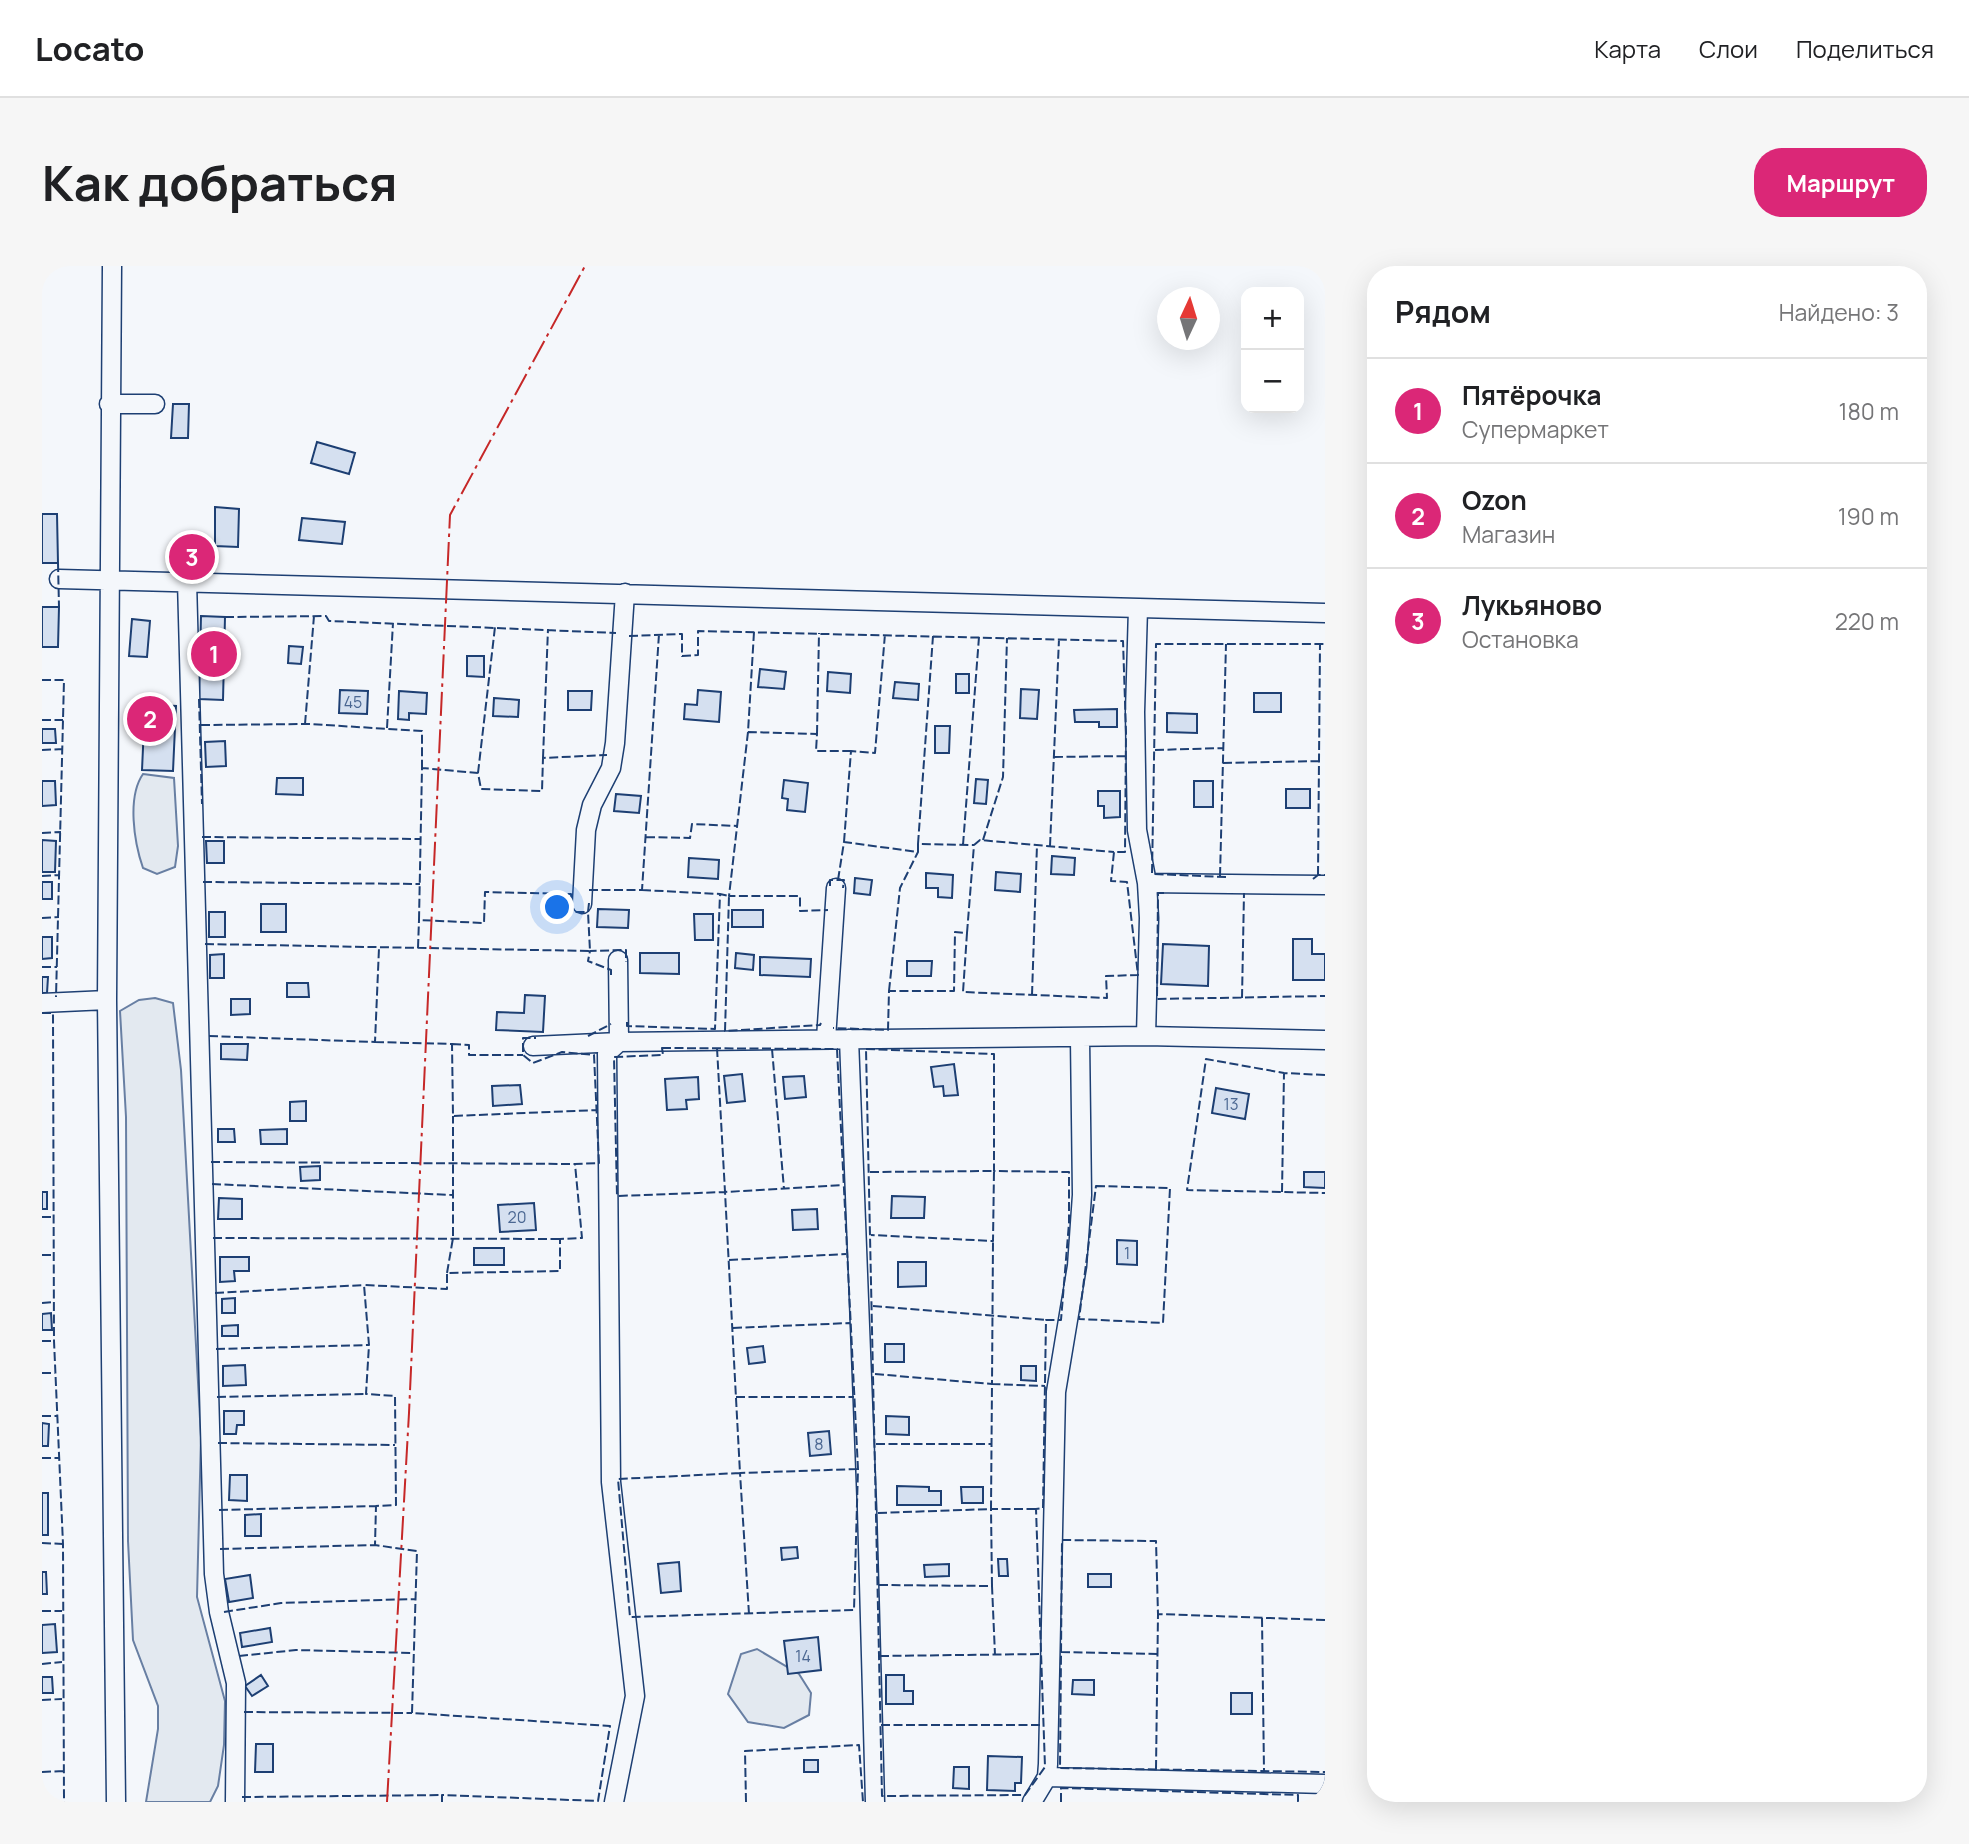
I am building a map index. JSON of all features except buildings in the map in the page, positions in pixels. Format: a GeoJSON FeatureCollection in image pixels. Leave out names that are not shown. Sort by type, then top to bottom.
{"type":"FeatureCollection","features":[{"type":"Feature","properties":{"kind":"street"},"geometry":{"type":"LineString","coordinates":[[112,266],[107,662],[107,1000],[116,1802]]}},
{"type":"Feature","properties":{"kind":"street"},"geometry":{"type":"LineString","coordinates":[[109,404],[155,404]]}},
{"type":"Feature","properties":{"kind":"street"},"geometry":{"type":"LineString","coordinates":[[59,579],[1325,613]]}},
{"type":"Feature","properties":{"kind":"street"},"geometry":{"type":"LineString","coordinates":[[187,581],[214,1573],[219,1612],[236,1683],[235,1802]]}},
{"type":"Feature","properties":{"kind":"street"},"geometry":{"type":"LineString","coordinates":[[582,904],[586,830],[592,805],[611,768],[615,743],[625,593]]}},
{"type":"Feature","properties":{"kind":"street"},"geometry":{"type":"LineString","coordinates":[[1138,608],[1135,712],[1137,831],[1147,883],[1146,1036]]}},
{"type":"Feature","properties":{"kind":"street"},"geometry":{"type":"LineString","coordinates":[[1147,883],[1325,885]]}},
{"type":"Feature","properties":{"kind":"street"},"geometry":{"type":"LineString","coordinates":[[825,1039],[836,888]]}},
{"type":"Feature","properties":{"kind":"street"},"geometry":{"type":"LineString","coordinates":[[614,1802],[635,1696],[611,1482],[607,1053],[619,1042],[618,960]]}},
{"type":"Feature","properties":{"kind":"street"},"geometry":{"type":"LineString","coordinates":[[42,1003],[107,1000]]}},
{"type":"Feature","properties":{"kind":"street"},"geometry":{"type":"LineString","coordinates":[[533,1046],[619,1042],[1080,1039],[1146,1036],[1325,1040]]}},
{"type":"Feature","properties":{"kind":"street"},"geometry":{"type":"LineString","coordinates":[[849,1039],[867,1509],[874,1802]]}},
{"type":"Feature","properties":{"kind":"street"},"geometry":{"type":"LineString","coordinates":[[1032,1802],[1046,1777],[1056,1392],[1077,1266],[1083,1195],[1080,1039]]}},
{"type":"Feature","properties":{"kind":"street"},"geometry":{"type":"LineString","coordinates":[[1046,1777],[1325,1784]]}},
{"type":"Feature","properties":{"kind":"shaded area"},"geometry":{"type":"Polygon","coordinates":[[[143,774],[174,778],[178,846],[175,867],[157,874],[143,868],[135,833],[135,795],[143,774]]]}},
{"type":"Feature","properties":{"kind":"shaded area"},"geometry":{"type":"Polygon","coordinates":[[[155,998],[173,1003],[181,1070],[201,1437],[197,1597],[225,1701],[224,1745],[218,1786],[210,1802],[146,1802],[158,1729],[158,1706],[133,1640],[128,1541],[126,1117],[120,1011],[139,1000],[155,998]]]}},
{"type":"Feature","properties":{"kind":"shaded area"},"geometry":{"type":"Polygon","coordinates":[[[757,1649],[799,1674],[811,1693],[809,1715],[784,1728],[748,1722],[728,1694],[741,1654],[757,1649]]]}},
{"type":"Feature","properties":{"kind":"fence"},"geometry":{"type":"LineString","coordinates":[[58,563],[59,607]]}},
{"type":"Feature","properties":{"kind":"fence"},"geometry":{"type":"LineString","coordinates":[[305,724],[314,616]]}},
{"type":"Feature","properties":{"kind":"fence"},"geometry":{"type":"LineString","coordinates":[[225,617],[326,616],[329,621],[616,633]]}},
{"type":"Feature","properties":{"kind":"fence"},"geometry":{"type":"LineString","coordinates":[[387,728],[393,623]]}},
{"type":"Feature","properties":{"kind":"fence"},"geometry":{"type":"LineString","coordinates":[[478,773],[495,627]]}},
{"type":"Feature","properties":{"kind":"fence"},"geometry":{"type":"LineString","coordinates":[[543,758],[548,629]]}},
{"type":"Feature","properties":{"kind":"fence"},"geometry":{"type":"LineString","coordinates":[[629,636],[682,634],[682,656],[698,655],[698,631],[1123,641],[1126,732],[1125,852],[1114,852],[1111,881],[1127,882],[1138,975],[1106,976],[1107,998],[963,992],[967,933],[955,932],[954,991],[889,991],[888,1030],[833,1028]]}},
{"type":"Feature","properties":{"kind":"fence"},"geometry":{"type":"LineString","coordinates":[[754,632],[748,732],[817,734],[816,751],[851,751]]}},
{"type":"Feature","properties":{"kind":"fence"},"geometry":{"type":"LineString","coordinates":[[817,734],[819,633]]}},
{"type":"Feature","properties":{"kind":"fence"},"geometry":{"type":"LineString","coordinates":[[589,890],[642,890],[659,634]]}},
{"type":"Feature","properties":{"kind":"fence"},"geometry":{"type":"LineString","coordinates":[[844,842],[851,751],[875,753],[885,634]]}},
{"type":"Feature","properties":{"kind":"fence"},"geometry":{"type":"LineString","coordinates":[[918,844],[933,636]]}},
{"type":"Feature","properties":{"kind":"fence"},"geometry":{"type":"LineString","coordinates":[[963,845],[979,637]]}},
{"type":"Feature","properties":{"kind":"fence"},"geometry":{"type":"LineString","coordinates":[[983,840],[1003,777],[1007,638]]}},
{"type":"Feature","properties":{"kind":"fence"},"geometry":{"type":"LineString","coordinates":[[1050,846],[1059,639]]}},
{"type":"Feature","properties":{"kind":"fence"},"geometry":{"type":"LineString","coordinates":[[1226,877],[1152,874],[1156,644],[1325,644]]}},
{"type":"Feature","properties":{"kind":"fence"},"geometry":{"type":"LineString","coordinates":[[1220,876],[1226,644]]}},
{"type":"Feature","properties":{"kind":"fence"},"geometry":{"type":"LineString","coordinates":[[1318,875],[1320,644]]}},
{"type":"Feature","properties":{"kind":"fence"},"geometry":{"type":"LineString","coordinates":[[42,680],[64,680],[56,997]]}},
{"type":"Feature","properties":{"kind":"fence"},"geometry":{"type":"LineString","coordinates":[[199,699],[202,804]]}},
{"type":"Feature","properties":{"kind":"fence"},"geometry":{"type":"LineString","coordinates":[[42,720],[63,720]]}},
{"type":"Feature","properties":{"kind":"fence"},"geometry":{"type":"LineString","coordinates":[[201,725],[309,724],[422,731],[422,768]]}},
{"type":"Feature","properties":{"kind":"fence"},"geometry":{"type":"LineString","coordinates":[[748,732],[729,896],[800,896],[800,911],[828,910]]}},
{"type":"Feature","properties":{"kind":"fence"},"geometry":{"type":"LineString","coordinates":[[1155,750],[1223,748]]}},
{"type":"Feature","properties":{"kind":"fence"},"geometry":{"type":"LineString","coordinates":[[42,750],[63,749]]}},
{"type":"Feature","properties":{"kind":"fence"},"geometry":{"type":"LineString","coordinates":[[589,903],[588,912],[572,912],[571,894],[485,892],[484,923],[419,920],[422,768],[478,773],[481,789],[542,791],[543,758],[607,755]]}},
{"type":"Feature","properties":{"kind":"fence"},"geometry":{"type":"LineString","coordinates":[[1054,757],[1126,756]]}},
{"type":"Feature","properties":{"kind":"fence"},"geometry":{"type":"LineString","coordinates":[[1223,763],[1319,761]]}},
{"type":"Feature","properties":{"kind":"fence"},"geometry":{"type":"LineString","coordinates":[[646,837],[690,838],[692,824],[737,826]]}},
{"type":"Feature","properties":{"kind":"fence"},"geometry":{"type":"LineString","coordinates":[[42,833],[61,832]]}},
{"type":"Feature","properties":{"kind":"fence"},"geometry":{"type":"LineString","coordinates":[[202,837],[421,839]]}},
{"type":"Feature","properties":{"kind":"fence"},"geometry":{"type":"LineString","coordinates":[[967,933],[974,845],[980,840],[1114,852]]}},
{"type":"Feature","properties":{"kind":"fence"},"geometry":{"type":"LineString","coordinates":[[838,880],[844,842],[918,852],[918,844],[974,845]]}},
{"type":"Feature","properties":{"kind":"fence"},"geometry":{"type":"LineString","coordinates":[[1032,995],[1037,845]]}},
{"type":"Feature","properties":{"kind":"fence"},"geometry":{"type":"LineString","coordinates":[[889,991],[900,888],[918,852]]}},
{"type":"Feature","properties":{"kind":"fence"},"geometry":{"type":"LineString","coordinates":[[42,876],[59,875]]}},
{"type":"Feature","properties":{"kind":"fence"},"geometry":{"type":"LineString","coordinates":[[1313,879],[1318,875],[1325,875]]}},
{"type":"Feature","properties":{"kind":"fence"},"geometry":{"type":"LineString","coordinates":[[830,886],[830,880],[844,880],[843,888]]}},
{"type":"Feature","properties":{"kind":"fence"},"geometry":{"type":"LineString","coordinates":[[203,882],[420,884]]}},
{"type":"Feature","properties":{"kind":"fence"},"geometry":{"type":"LineString","coordinates":[[642,890],[720,894]]}},
{"type":"Feature","properties":{"kind":"fence"},"geometry":{"type":"LineString","coordinates":[[1164,893],[1158,893],[1157,999],[1325,996]]}},
{"type":"Feature","properties":{"kind":"fence"},"geometry":{"type":"LineString","coordinates":[[1242,998],[1244,893]]}},
{"type":"Feature","properties":{"kind":"fence"},"geometry":{"type":"LineString","coordinates":[[627,1022],[627,1026],[715,1029],[720,894],[729,896],[725,1031],[821,1023]]}},
{"type":"Feature","properties":{"kind":"fence"},"geometry":{"type":"LineString","coordinates":[[205,944],[590,951],[588,912]]}},
{"type":"Feature","properties":{"kind":"fence"},"geometry":{"type":"LineString","coordinates":[[42,918],[59,917]]}},
{"type":"Feature","properties":{"kind":"fence"},"geometry":{"type":"LineString","coordinates":[[418,948],[419,920]]}},
{"type":"Feature","properties":{"kind":"fence"},"geometry":{"type":"LineString","coordinates":[[209,1036],[375,1042],[379,948]]}},
{"type":"Feature","properties":{"kind":"fence"},"geometry":{"type":"LineString","coordinates":[[611,975],[611,970],[588,961],[590,951],[626,950],[626,962]]}},
{"type":"Feature","properties":{"kind":"fence"},"geometry":{"type":"LineString","coordinates":[[42,967],[57,967]]}},
{"type":"Feature","properties":{"kind":"fence"},"geometry":{"type":"LineString","coordinates":[[42,1013],[53,1013],[54,1341],[63,1544],[64,1802]]}},
{"type":"Feature","properties":{"kind":"fence"},"geometry":{"type":"LineString","coordinates":[[588,1036],[611,1024]]}},
{"type":"Feature","properties":{"kind":"fence"},"geometry":{"type":"LineString","coordinates":[[442,1802],[442,1795],[598,1801],[610,1726],[412,1713],[417,1551],[375,1545],[376,1506],[396,1505],[395,1396],[366,1394],[369,1345],[364,1285],[447,1289],[447,1273],[560,1271],[560,1239],[582,1238],[575,1164],[599,1163],[594,1055],[562,1052],[533,1063],[523,1055],[523,1038],[536,1038]]}},
{"type":"Feature","properties":{"kind":"fence"},"geometry":{"type":"LineString","coordinates":[[375,1042],[452,1044],[453,1116],[597,1110]]}},
{"type":"Feature","properties":{"kind":"fence"},"geometry":{"type":"LineString","coordinates":[[452,1044],[469,1045],[469,1055],[523,1055]]}},
{"type":"Feature","properties":{"kind":"fence"},"geometry":{"type":"LineString","coordinates":[[662,1048],[837,1049],[858,1469],[854,1610],[630,1617],[618,1479],[740,1473],[725,1192],[617,1196],[614,1057],[663,1055],[662,1048]]}},
{"type":"Feature","properties":{"kind":"fence"},"geometry":{"type":"LineString","coordinates":[[717,1048],[725,1192],[843,1185]]}},
{"type":"Feature","properties":{"kind":"fence"},"geometry":{"type":"LineString","coordinates":[[772,1049],[784,1189]]}},
{"type":"Feature","properties":{"kind":"fence"},"geometry":{"type":"LineString","coordinates":[[866,1049],[994,1054],[994,1171],[1069,1172],[1069,1223],[1061,1320],[1046,1320],[1043,1508],[1036,1509],[1045,1767],[1025,1795],[882,1796],[866,1049]]}},
{"type":"Feature","properties":{"kind":"fence"},"geometry":{"type":"LineString","coordinates":[[1325,1075],[1284,1073],[1206,1059],[1187,1190],[1325,1193]]}},
{"type":"Feature","properties":{"kind":"fence"},"geometry":{"type":"LineString","coordinates":[[1282,1192],[1284,1073]]}},
{"type":"Feature","properties":{"kind":"fence"},"geometry":{"type":"LineString","coordinates":[[447,1273],[453,1238],[453,1116]]}},
{"type":"Feature","properties":{"kind":"fence"},"geometry":{"type":"LineString","coordinates":[[211,1162],[575,1164]]}},
{"type":"Feature","properties":{"kind":"fence"},"geometry":{"type":"LineString","coordinates":[[870,1172],[994,1171],[993,1241],[871,1235]]}},
{"type":"Feature","properties":{"kind":"fence"},"geometry":{"type":"LineString","coordinates":[[212,1184],[452,1195]]}},
{"type":"Feature","properties":{"kind":"fence"},"geometry":{"type":"LineString","coordinates":[[1096,1186],[1170,1188],[1163,1323],[1079,1319],[1096,1186]]}},
{"type":"Feature","properties":{"kind":"fence"},"geometry":{"type":"LineString","coordinates":[[42,1217],[53,1217]]}},
{"type":"Feature","properties":{"kind":"fence"},"geometry":{"type":"LineString","coordinates":[[213,1238],[560,1239]]}},
{"type":"Feature","properties":{"kind":"fence"},"geometry":{"type":"LineString","coordinates":[[875,1374],[992,1384],[993,1241]]}},
{"type":"Feature","properties":{"kind":"fence"},"geometry":{"type":"LineString","coordinates":[[729,1260],[846,1254]]}},
{"type":"Feature","properties":{"kind":"fence"},"geometry":{"type":"LineString","coordinates":[[42,1255],[53,1255]]}},
{"type":"Feature","properties":{"kind":"fence"},"geometry":{"type":"LineString","coordinates":[[215,1293],[364,1285]]}},
{"type":"Feature","properties":{"kind":"fence"},"geometry":{"type":"LineString","coordinates":[[42,1303],[53,1302]]}},
{"type":"Feature","properties":{"kind":"fence"},"geometry":{"type":"LineString","coordinates":[[873,1306],[1046,1320]]}},
{"type":"Feature","properties":{"kind":"fence"},"geometry":{"type":"LineString","coordinates":[[733,1328],[850,1323]]}},
{"type":"Feature","properties":{"kind":"fence"},"geometry":{"type":"LineString","coordinates":[[42,1341],[54,1341]]}},
{"type":"Feature","properties":{"kind":"fence"},"geometry":{"type":"LineString","coordinates":[[216,1349],[369,1345]]}},
{"type":"Feature","properties":{"kind":"fence"},"geometry":{"type":"LineString","coordinates":[[42,1373],[55,1373]]}},
{"type":"Feature","properties":{"kind":"fence"},"geometry":{"type":"LineString","coordinates":[[878,1513],[991,1509],[992,1384],[1045,1386]]}},
{"type":"Feature","properties":{"kind":"fence"},"geometry":{"type":"LineString","coordinates":[[217,1397],[366,1394]]}},
{"type":"Feature","properties":{"kind":"fence"},"geometry":{"type":"LineString","coordinates":[[736,1397],[854,1397]]}},
{"type":"Feature","properties":{"kind":"fence"},"geometry":{"type":"LineString","coordinates":[[42,1416],[57,1416]]}},
{"type":"Feature","properties":{"kind":"fence"},"geometry":{"type":"LineString","coordinates":[[218,1443],[395,1445]]}},
{"type":"Feature","properties":{"kind":"fence"},"geometry":{"type":"LineString","coordinates":[[876,1444],[991,1444]]}},
{"type":"Feature","properties":{"kind":"fence"},"geometry":{"type":"LineString","coordinates":[[42,1458],[59,1458]]}},
{"type":"Feature","properties":{"kind":"fence"},"geometry":{"type":"LineString","coordinates":[[749,1614],[740,1473],[858,1469]]}},
{"type":"Feature","properties":{"kind":"fence"},"geometry":{"type":"LineString","coordinates":[[219,1510],[376,1506]]}},
{"type":"Feature","properties":{"kind":"fence"},"geometry":{"type":"LineString","coordinates":[[992,1586],[991,1509],[1036,1509]]}},
{"type":"Feature","properties":{"kind":"fence"},"geometry":{"type":"LineString","coordinates":[[1325,1620],[1158,1614],[1156,1541],[1062,1540],[1060,1768],[1325,1772]]}},
{"type":"Feature","properties":{"kind":"fence"},"geometry":{"type":"LineString","coordinates":[[42,1543],[63,1544]]}},
{"type":"Feature","properties":{"kind":"fence"},"geometry":{"type":"LineString","coordinates":[[220,1549],[375,1545]]}},
{"type":"Feature","properties":{"kind":"fence"},"geometry":{"type":"LineString","coordinates":[[879,1585],[992,1586],[995,1655]]}},
{"type":"Feature","properties":{"kind":"fence"},"geometry":{"type":"LineString","coordinates":[[224,1612],[281,1603],[415,1599]]}},
{"type":"Feature","properties":{"kind":"fence"},"geometry":{"type":"LineString","coordinates":[[42,1611],[62,1611]]}},
{"type":"Feature","properties":{"kind":"fence"},"geometry":{"type":"LineString","coordinates":[[1156,1769],[1158,1614]]}},
{"type":"Feature","properties":{"kind":"fence"},"geometry":{"type":"LineString","coordinates":[[1262,1618],[1264,1771]]}},
{"type":"Feature","properties":{"kind":"fence"},"geometry":{"type":"LineString","coordinates":[[239,1656],[296,1650],[413,1653]]}},
{"type":"Feature","properties":{"kind":"fence"},"geometry":{"type":"LineString","coordinates":[[1061,1652],[1157,1654]]}},
{"type":"Feature","properties":{"kind":"fence"},"geometry":{"type":"LineString","coordinates":[[880,1656],[1042,1654]]}},
{"type":"Feature","properties":{"kind":"fence"},"geometry":{"type":"LineString","coordinates":[[42,1664],[62,1662]]}},
{"type":"Feature","properties":{"kind":"fence"},"geometry":{"type":"LineString","coordinates":[[42,1700],[62,1699]]}},
{"type":"Feature","properties":{"kind":"fence"},"geometry":{"type":"LineString","coordinates":[[244,1712],[412,1713]]}},
{"type":"Feature","properties":{"kind":"fence"},"geometry":{"type":"LineString","coordinates":[[881,1725],[1043,1725]]}},
{"type":"Feature","properties":{"kind":"fence"},"geometry":{"type":"LineString","coordinates":[[746,1802],[745,1751],[859,1745],[863,1802]]}},
{"type":"Feature","properties":{"kind":"fence"},"geometry":{"type":"LineString","coordinates":[[42,1772],[64,1771]]}},
{"type":"Feature","properties":{"kind":"fence"},"geometry":{"type":"LineString","coordinates":[[1061,1802],[1061,1788],[1298,1795],[1298,1802]]}},
{"type":"Feature","properties":{"kind":"fence"},"geometry":{"type":"LineString","coordinates":[[242,1797],[442,1795]]}},
{"type":"Feature","properties":{"kind":"power"},"geometry":{"type":"LineString","coordinates":[[387,1802],[409,1413],[450,515],[585,266]]}},
{"type":"Feature","properties":{"kind":"place","name":"Лукьяново"},"geometry":{"type":"Point","coordinates":[192,557]}},
{"type":"Feature","properties":{"kind":"place","name":"Пятёрочка"},"geometry":{"type":"Point","coordinates":[214,654]}},
{"type":"Feature","properties":{"kind":"place","name":"Ozon"},"geometry":{"type":"Point","coordinates":[150,719]}}]}
